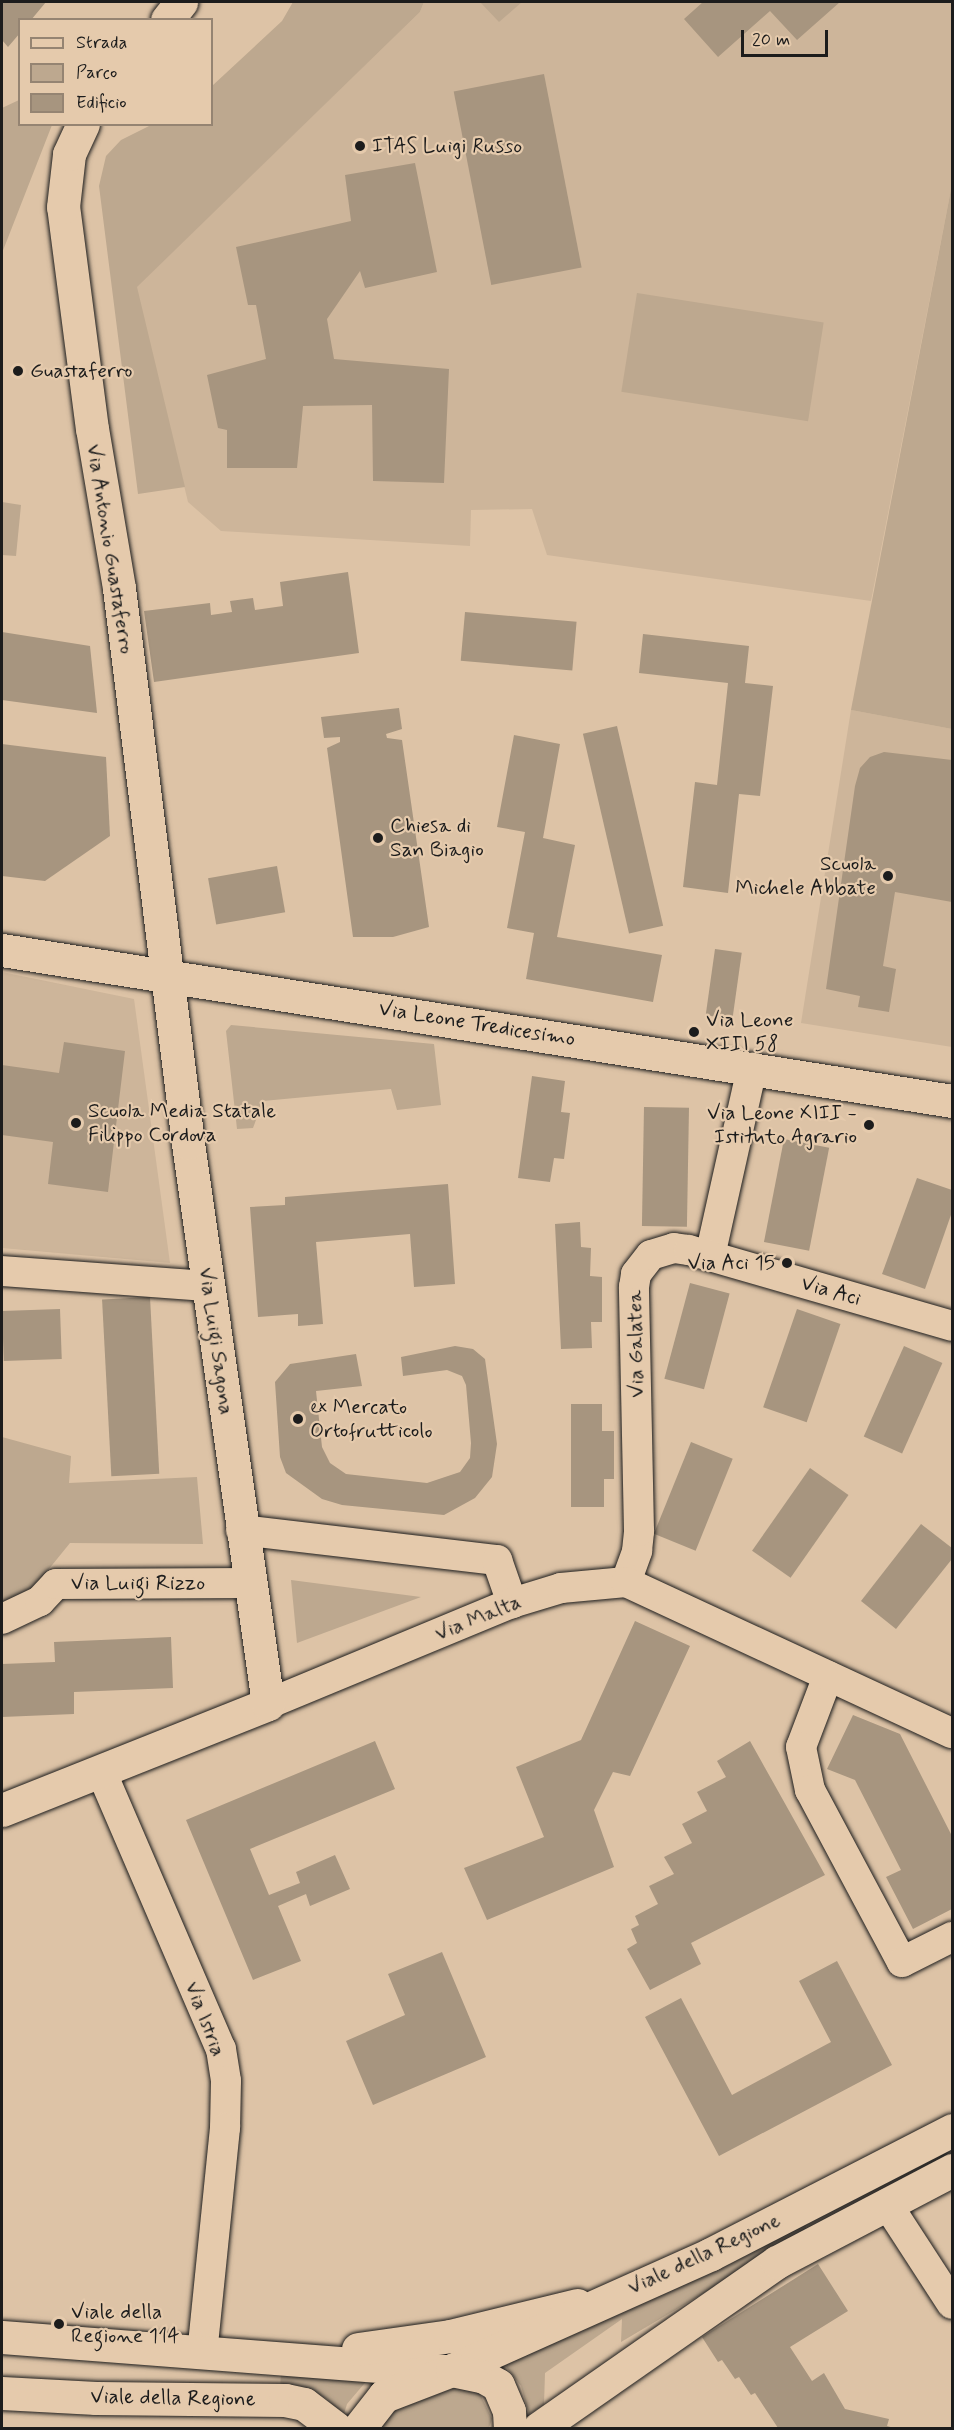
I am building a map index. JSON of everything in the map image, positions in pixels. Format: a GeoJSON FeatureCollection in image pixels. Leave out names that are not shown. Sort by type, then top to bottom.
{"type":"FeatureCollection","features":[{"type":"Feature","properties":{"kind":"street"},"geometry":{"type":"LineString","coordinates":[[169,18],[182,2]]}},
{"type":"Feature","properties":{"kind":"street","name":"Via Antonio Guastaferro"},"geometry":{"type":"LineString","coordinates":[[82,126],[69,154],[63,207],[92,429],[120,588],[167,977]]}},
{"type":"Feature","properties":{"kind":"street","name":"Via Leone Tredicesimo"},"geometry":{"type":"LineString","coordinates":[[2,950],[952,1101]]}},
{"type":"Feature","properties":{"kind":"street","name":"Via Luigi Sagona"},"geometry":{"type":"LineString","coordinates":[[167,977],[249,1583],[268,1704]]}},
{"type":"Feature","properties":{"kind":"street"},"geometry":{"type":"LineString","coordinates":[[710,1256],[752,1068]]}},
{"type":"Feature","properties":{"kind":"street","name":"Via Galatea"},"geometry":{"type":"LineString","coordinates":[[626,1582],[637,1551],[639,1531],[636,1274],[642,1263],[662,1250],[674,1248],[710,1256]]}},
{"type":"Feature","properties":{"kind":"street","name":"Via Aci"},"geometry":{"type":"LineString","coordinates":[[710,1256],[952,1326]]}},
{"type":"Feature","properties":{"kind":"street"},"geometry":{"type":"LineString","coordinates":[[2,1272],[208,1286]]}},
{"type":"Feature","properties":{"kind":"street"},"geometry":{"type":"LineString","coordinates":[[242,1530],[497,1560],[512,1604]]}},
{"type":"Feature","properties":{"kind":"street"},"geometry":{"type":"LineString","coordinates":[[626,1582],[952,1733]]}},
{"type":"Feature","properties":{"kind":"street","name":"Via Malta"},"geometry":{"type":"LineString","coordinates":[[2,1810],[512,1604],[561,1588],[626,1582]]}},
{"type":"Feature","properties":{"kind":"street","name":"Via Luigi Rizzo"},"geometry":{"type":"LineString","coordinates":[[2,1619],[40,1601],[56,1584],[249,1583]]}},
{"type":"Feature","properties":{"kind":"street"},"geometry":{"type":"LineString","coordinates":[[828,1676],[801,1747],[810,1790],[902,1962],[952,1937]]}},
{"type":"Feature","properties":{"kind":"street","name":"Via Istria"},"geometry":{"type":"LineString","coordinates":[[101,1771],[221,2049],[226,2081],[225,2128],[202,2354]]}},
{"type":"Feature","properties":{"kind":"street","name":"Viale della Regione"},"geometry":{"type":"LineString","coordinates":[[359,2428],[384,2396],[711,2254],[839,2189],[948,2143]]}},
{"type":"Feature","properties":{"kind":"street","name":"Viale della Regione"},"geometry":{"type":"LineString","coordinates":[[539,2428],[777,2262],[952,2170]]}},
{"type":"Feature","properties":{"kind":"street"},"geometry":{"type":"LineString","coordinates":[[839,2189],[856,2220]]}},
{"type":"Feature","properties":{"kind":"street"},"geometry":{"type":"LineString","coordinates":[[887,2204],[952,2304]]}},
{"type":"Feature","properties":{"kind":"street"},"geometry":{"type":"LineString","coordinates":[[288,2360],[450,2336],[611,2296]]}},
{"type":"Feature","properties":{"kind":"street","name":"Viale della Regione"},"geometry":{"type":"LineString","coordinates":[[2,2337],[288,2360]]}},
{"type":"Feature","properties":{"kind":"street"},"geometry":{"type":"LineString","coordinates":[[288,2360],[372,2363],[448,2370],[484,2377],[498,2385],[509,2411],[510,2428]]}},
{"type":"Feature","properties":{"kind":"street","name":"Viale della Regione"},"geometry":{"type":"LineString","coordinates":[[2,2392],[96,2398],[285,2400],[304,2404],[336,2428]]}},
{"type":"Feature","properties":{"kind":"shaded area"},"geometry":{"type":"Polygon","coordinates":[[[424,2],[952,2],[952,184],[871,601],[547,555],[532,509],[471,510],[470,546],[221,531],[188,502],[136,287],[420,12],[424,2]]]}},
{"type":"Feature","properties":{"kind":"shaded area","name":"Scuola Michele Abbate"},"geometry":{"type":"Polygon","coordinates":[[[851,710],[952,729],[952,1047],[801,1023],[851,710]]]}},
{"type":"Feature","properties":{"kind":"shaded area","name":"Scuola Media Statale Filippo Cordova"},"geometry":{"type":"Polygon","coordinates":[[[2,972],[134,999],[170,1263],[2,1248],[2,972]]]}},
{"type":"Feature","properties":{"kind":"green space"},"geometry":{"type":"Polygon","coordinates":[[[293,2],[424,2],[420,12],[137,287],[185,487],[138,494],[99,186],[106,156],[121,140],[149,126],[213,126],[213,85],[282,21],[293,2]]]}},
{"type":"Feature","properties":{"kind":"green space"},"geometry":{"type":"Polygon","coordinates":[[[480,2],[522,2],[499,22],[480,2]]]}},
{"type":"Feature","properties":{"kind":"green space"},"geometry":{"type":"Polygon","coordinates":[[[18,100],[18,126],[52,126],[2,253],[2,108],[18,100]]]}},
{"type":"Feature","properties":{"kind":"green space"},"geometry":{"type":"Polygon","coordinates":[[[952,184],[952,729],[851,710],[952,184]]]}},
{"type":"Feature","properties":{"kind":"green space"},"geometry":{"type":"Polygon","coordinates":[[[637,293],[824,323],[808,421],[621,392],[637,293]]]}},
{"type":"Feature","properties":{"kind":"green space"},"geometry":{"type":"Polygon","coordinates":[[[2,502],[21,505],[16,556],[2,555],[2,502]]]}},
{"type":"Feature","properties":{"kind":"green space"},"geometry":{"type":"Polygon","coordinates":[[[231,1025],[434,1044],[441,1105],[397,1110],[391,1089],[263,1101],[253,1128],[237,1129],[226,1031],[231,1025]]]}},
{"type":"Feature","properties":{"kind":"green space"},"geometry":{"type":"Polygon","coordinates":[[[2,1437],[71,1456],[69,1483],[197,1477],[203,1544],[70,1543],[27,1596],[2,1605],[2,1437]]]}},
{"type":"Feature","properties":{"kind":"green space"},"geometry":{"type":"Polygon","coordinates":[[[291,1580],[421,1597],[297,1643],[291,1580]]]}},
{"type":"Feature","properties":{"kind":"green space"},"geometry":{"type":"Polygon","coordinates":[[[805,2221],[807,2232],[621,2342],[622,2319],[545,2373],[544,2405],[529,2414],[521,2386],[504,2364],[805,2221]]]}},
{"type":"Feature","properties":{"kind":"green space"},"geometry":{"type":"Polygon","coordinates":[[[281,2374],[369,2378],[347,2404],[343,2417],[327,2399],[308,2390],[280,2388],[281,2374]]]}},
{"type":"Feature","properties":{"kind":"green space"},"geometry":{"type":"Polygon","coordinates":[[[454,2388],[468,2388],[480,2394],[492,2419],[489,2428],[379,2428],[391,2412],[454,2388]]]}},
{"type":"Feature","properties":{"kind":"building"},"geometry":{"type":"Polygon","coordinates":[[[2,2],[46,2],[33,18],[18,18],[18,35],[8,47],[2,40],[2,2]]]}},
{"type":"Feature","properties":{"kind":"building"},"geometry":{"type":"Polygon","coordinates":[[[703,2],[840,2],[797,40],[770,11],[718,57],[684,19],[703,2]]]}},
{"type":"Feature","properties":{"kind":"building"},"geometry":{"type":"Polygon","coordinates":[[[544,74],[582,267],[491,285],[454,92],[544,74]]]}},
{"type":"Feature","properties":{"kind":"building"},"geometry":{"type":"Polygon","coordinates":[[[415,163],[437,272],[365,288],[360,271],[327,319],[334,359],[449,369],[444,483],[373,481],[372,405],[303,406],[297,468],[227,468],[227,430],[218,428],[207,375],[266,359],[256,305],[248,305],[236,247],[351,221],[345,175],[415,163]]]}},
{"type":"Feature","properties":{"kind":"building"},"geometry":{"type":"Polygon","coordinates":[[[348,572],[359,653],[154,682],[144,611],[210,603],[211,615],[232,612],[230,601],[253,598],[255,610],[283,606],[280,582],[348,572]]]}},
{"type":"Feature","properties":{"kind":"building"},"geometry":{"type":"Polygon","coordinates":[[[465,612],[577,622],[572,671],[461,661],[465,612]]]}},
{"type":"Feature","properties":{"kind":"building"},"geometry":{"type":"Polygon","coordinates":[[[2,632],[90,646],[97,713],[2,700],[2,632]]]}},
{"type":"Feature","properties":{"kind":"building"},"geometry":{"type":"Polygon","coordinates":[[[643,634],[749,646],[745,683],[773,686],[760,796],[739,794],[728,893],[683,887],[695,782],[717,785],[728,683],[639,673],[643,634]]]}},
{"type":"Feature","properties":{"kind":"building","name":"Chiesa di San Biagio"},"geometry":{"type":"Polygon","coordinates":[[[399,708],[402,729],[386,734],[387,738],[402,740],[429,927],[393,937],[353,937],[327,748],[340,742],[340,737],[324,738],[321,717],[399,708]]]}},
{"type":"Feature","properties":{"kind":"building"},"geometry":{"type":"Polygon","coordinates":[[[617,726],[663,926],[629,934],[583,734],[617,726]]]}},
{"type":"Feature","properties":{"kind":"building"},"geometry":{"type":"Polygon","coordinates":[[[514,735],[560,744],[543,838],[575,845],[557,937],[662,955],[653,1002],[526,979],[534,933],[507,928],[525,832],[497,827],[514,735]]]}},
{"type":"Feature","properties":{"kind":"building"},"geometry":{"type":"Polygon","coordinates":[[[2,744],[106,757],[110,836],[45,881],[2,876],[2,744]]]}},
{"type":"Feature","properties":{"kind":"building"},"geometry":{"type":"Polygon","coordinates":[[[884,752],[952,760],[952,902],[895,892],[883,966],[896,969],[889,1012],[858,1007],[860,996],[826,989],[855,786],[860,768],[870,757],[884,752]]]}},
{"type":"Feature","properties":{"kind":"building"},"geometry":{"type":"Polygon","coordinates":[[[277,866],[285,912],[216,924],[208,878],[277,866]]]}},
{"type":"Feature","properties":{"kind":"building"},"geometry":{"type":"Polygon","coordinates":[[[715,949],[742,953],[732,1019],[706,1015],[715,949]]]}},
{"type":"Feature","properties":{"kind":"building"},"geometry":{"type":"Polygon","coordinates":[[[64,1042],[125,1051],[108,1192],[48,1184],[53,1142],[2,1135],[2,1065],[59,1073],[64,1042]]]}},
{"type":"Feature","properties":{"kind":"building"},"geometry":{"type":"Polygon","coordinates":[[[532,1076],[565,1081],[561,1112],[570,1113],[564,1159],[554,1158],[550,1182],[518,1178],[532,1076]]]}},
{"type":"Feature","properties":{"kind":"building"},"geometry":{"type":"Polygon","coordinates":[[[644,1107],[689,1108],[687,1227],[642,1226],[644,1107]]]}},
{"type":"Feature","properties":{"kind":"building"},"geometry":{"type":"Polygon","coordinates":[[[784,1139],[829,1148],[809,1251],[764,1242],[784,1139]]]}},
{"type":"Feature","properties":{"kind":"building"},"geometry":{"type":"Polygon","coordinates":[[[917,1178],[952,1190],[952,1212],[925,1289],[882,1274],[917,1178]]]}},
{"type":"Feature","properties":{"kind":"building"},"geometry":{"type":"Polygon","coordinates":[[[448,1184],[455,1284],[414,1287],[410,1234],[316,1242],[323,1324],[298,1326],[298,1314],[258,1317],[250,1207],[285,1205],[285,1197],[448,1184]]]}},
{"type":"Feature","properties":{"kind":"building"},"geometry":{"type":"Polygon","coordinates":[[[580,1222],[581,1247],[591,1248],[590,1276],[602,1277],[602,1322],[591,1322],[592,1348],[561,1349],[555,1224],[580,1222]]]}},
{"type":"Feature","properties":{"kind":"building"},"geometry":{"type":"Polygon","coordinates":[[[690,1283],[730,1294],[704,1389],[664,1379],[690,1283]]]}},
{"type":"Feature","properties":{"kind":"building"},"geometry":{"type":"Polygon","coordinates":[[[150,1297],[159,1474],[111,1476],[102,1300],[150,1297]]]}},
{"type":"Feature","properties":{"kind":"building"},"geometry":{"type":"Polygon","coordinates":[[[60,1309],[62,1359],[4,1361],[2,1311],[60,1309]]]}},
{"type":"Feature","properties":{"kind":"building"},"geometry":{"type":"Polygon","coordinates":[[[797,1309],[840,1324],[807,1422],[763,1407],[797,1309]]]}},
{"type":"Feature","properties":{"kind":"building","name":"ex Mercato Ortofrutticolo"},"geometry":{"type":"Polygon","coordinates":[[[455,1346],[473,1349],[485,1359],[497,1444],[492,1477],[475,1498],[444,1515],[342,1505],[322,1499],[286,1473],[280,1457],[275,1382],[290,1364],[356,1354],[362,1386],[316,1391],[322,1447],[330,1463],[346,1474],[427,1483],[460,1472],[470,1458],[471,1443],[466,1385],[462,1376],[447,1370],[403,1376],[401,1357],[455,1346]]]}},
{"type":"Feature","properties":{"kind":"building"},"geometry":{"type":"Polygon","coordinates":[[[904,1346],[942,1363],[902,1454],[864,1436],[904,1346]]]}},
{"type":"Feature","properties":{"kind":"building"},"geometry":{"type":"Polygon","coordinates":[[[571,1404],[602,1404],[602,1431],[614,1431],[614,1479],[604,1479],[604,1507],[571,1507],[571,1404]]]}},
{"type":"Feature","properties":{"kind":"building"},"geometry":{"type":"Polygon","coordinates":[[[691,1442],[733,1459],[696,1551],[654,1534],[691,1442]]]}},
{"type":"Feature","properties":{"kind":"building"},"geometry":{"type":"Polygon","coordinates":[[[810,1468],[849,1495],[791,1578],[752,1551],[810,1468]]]}},
{"type":"Feature","properties":{"kind":"building"},"geometry":{"type":"Polygon","coordinates":[[[921,1524],[952,1548],[952,1559],[896,1629],[861,1601],[921,1524]]]}},
{"type":"Feature","properties":{"kind":"building"},"geometry":{"type":"Polygon","coordinates":[[[635,1621],[690,1646],[630,1776],[613,1772],[594,1810],[614,1867],[487,1920],[464,1868],[544,1837],[516,1767],[581,1740],[635,1621]]]}},
{"type":"Feature","properties":{"kind":"building"},"geometry":{"type":"Polygon","coordinates":[[[171,1637],[173,1688],[74,1692],[74,1714],[2,1717],[2,1664],[55,1662],[54,1642],[171,1637]]]}},
{"type":"Feature","properties":{"kind":"building"},"geometry":{"type":"Polygon","coordinates":[[[853,1715],[900,1734],[952,1836],[952,1909],[913,1929],[886,1877],[901,1870],[855,1780],[827,1769],[853,1715]]]}},
{"type":"Feature","properties":{"kind":"building"},"geometry":{"type":"Polygon","coordinates":[[[375,1741],[395,1789],[250,1849],[269,1895],[300,1883],[296,1872],[335,1855],[350,1889],[310,1906],[306,1894],[278,1906],[301,1961],[253,1980],[186,1820],[375,1741]]]}},
{"type":"Feature","properties":{"kind":"building"},"geometry":{"type":"Polygon","coordinates":[[[750,1741],[825,1875],[691,1943],[701,1964],[650,1990],[627,1949],[637,1943],[631,1929],[639,1925],[635,1916],[658,1904],[649,1886],[674,1874],[664,1857],[692,1843],[682,1824],[707,1811],[697,1792],[726,1777],[717,1761],[750,1741]]]}},
{"type":"Feature","properties":{"kind":"building"},"geometry":{"type":"Polygon","coordinates":[[[442,1952],[486,2057],[373,2105],[346,2041],[405,2015],[388,1974],[442,1952]]]}},
{"type":"Feature","properties":{"kind":"building"},"geometry":{"type":"Polygon","coordinates":[[[837,1961],[892,2065],[719,2156],[645,2017],[681,1998],[732,2095],[831,2042],[799,1981],[837,1961]]]}},
{"type":"Feature","properties":{"kind":"building"},"geometry":{"type":"Polygon","coordinates":[[[818,2264],[848,2311],[790,2347],[812,2381],[824,2373],[845,2409],[889,2419],[887,2426],[894,2428],[778,2428],[755,2393],[751,2395],[739,2377],[735,2379],[722,2360],[718,2362],[702,2337],[818,2264]]]}},
{"type":"Feature","properties":{"kind":"place","name":"ITAS Luigi Russo"},"geometry":{"type":"Point","coordinates":[360,146]}},
{"type":"Feature","properties":{"kind":"place","name":"Guastaferro"},"geometry":{"type":"Point","coordinates":[18,371]}},
{"type":"Feature","properties":{"kind":"place","name":"Chiesa di San Biagio"},"geometry":{"type":"Point","coordinates":[378,838]}},
{"type":"Feature","properties":{"kind":"place","name":"Scuola Michele Abbate"},"geometry":{"type":"Point","coordinates":[888,876]}},
{"type":"Feature","properties":{"kind":"place","name":"Via Leone XIII 58"},"geometry":{"type":"Point","coordinates":[694,1032]}},
{"type":"Feature","properties":{"kind":"place","name":"Scuola Media Statale Filippo Cordova"},"geometry":{"type":"Point","coordinates":[76,1123]}},
{"type":"Feature","properties":{"kind":"place","name":"Via Leone XIII - Istituto Agrario"},"geometry":{"type":"Point","coordinates":[869,1125]}},
{"type":"Feature","properties":{"kind":"place","name":"Via Aci 15"},"geometry":{"type":"Point","coordinates":[787,1263]}},
{"type":"Feature","properties":{"kind":"place","name":"ex Mercato Ortofrutticolo"},"geometry":{"type":"Point","coordinates":[298,1419]}},
{"type":"Feature","properties":{"kind":"place","name":"Viale della Regione 114"},"geometry":{"type":"Point","coordinates":[59,2324]}}]}
